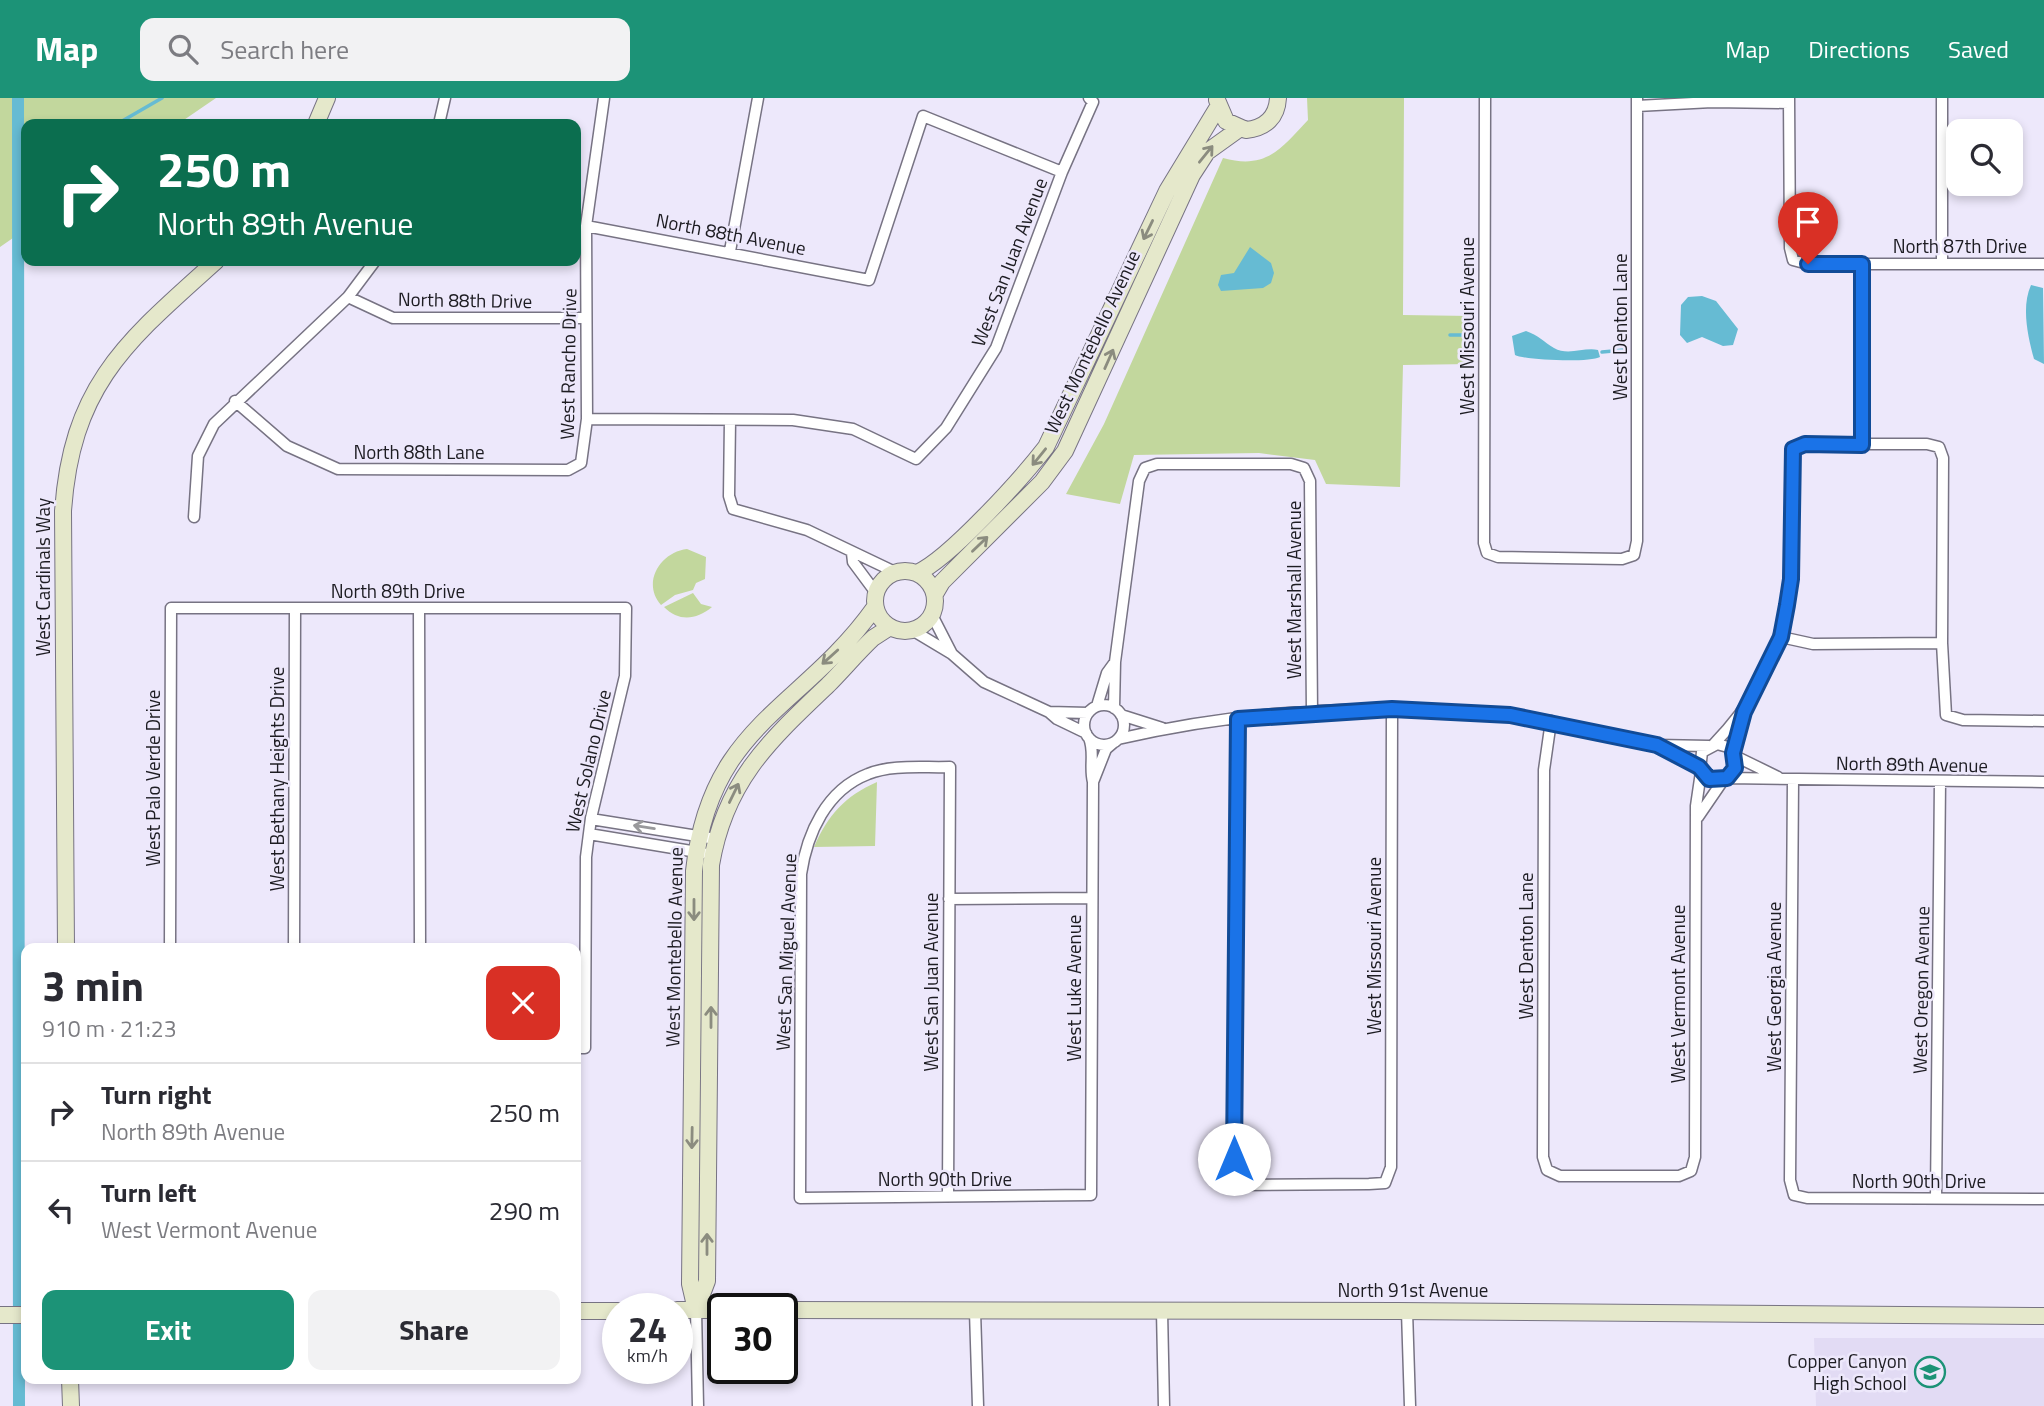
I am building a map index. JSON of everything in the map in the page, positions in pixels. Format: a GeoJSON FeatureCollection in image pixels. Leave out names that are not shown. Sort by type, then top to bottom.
{"type":"FeatureCollection","features":[{"type":"Feature","properties":{"kind":"street"},"geometry":{"type":"LineString","coordinates":[[318,119],[327,98]]}},
{"type":"Feature","properties":{"kind":"street"},"geometry":{"type":"LineString","coordinates":[[440,119],[445,98]]}},
{"type":"Feature","properties":{"kind":"street","name":"West Rancho Drive"},"geometry":{"type":"LineString","coordinates":[[581,463],[587,419],[586,226],[604,98]]}},
{"type":"Feature","properties":{"kind":"street"},"geometry":{"type":"LineString","coordinates":[[730,251],[758,98]]}},
{"type":"Feature","properties":{"kind":"street","name":"West Montebello Avenue"},"geometry":{"type":"LineString","coordinates":[[935,594],[957,567],[1042,482],[1065,451],[1192,175],[1206,152],[1239,129],[1254,129],[1267,123],[1276,110],[1278,98]]}},
{"type":"Feature","properties":{"kind":"street","name":"West Missouri Avenue"},"geometry":{"type":"LineString","coordinates":[[1485,98],[1483,543],[1487,553],[1498,557],[1622,559],[1634,555]]}},
{"type":"Feature","properties":{"kind":"street"},"geometry":{"type":"LineString","coordinates":[[1942,98],[1942,263]]}},
{"type":"Feature","properties":{"kind":"street","name":"West San Juan Avenue"},"geometry":{"type":"LineString","coordinates":[[730,420],[826,423],[853,429],[916,459],[946,428],[996,348],[1091,100]]}},
{"type":"Feature","properties":{"kind":"street"},"geometry":{"type":"LineString","coordinates":[[1637,102],[1789,101]]}},
{"type":"Feature","properties":{"kind":"street","name":"North 87th Drive"},"geometry":{"type":"LineString","coordinates":[[1789,101],[1790,248],[1793,260],[1808,264],[2044,264]]}},
{"type":"Feature","properties":{"kind":"street"},"geometry":{"type":"LineString","coordinates":[[1217,102],[1226,121],[1239,129]]}},
{"type":"Feature","properties":{"kind":"street","name":"West Montebello Avenue"},"geometry":{"type":"LineString","coordinates":[[917,573],[939,561],[1025,475],[1046,447],[1167,191],[1217,102]]}},
{"type":"Feature","properties":{"kind":"street","name":"West Denton Lane"},"geometry":{"type":"LineString","coordinates":[[1634,555],[1637,528],[1637,102]]}},
{"type":"Feature","properties":{"kind":"street","name":"North 88th Avenue"},"geometry":{"type":"LineString","coordinates":[[586,226],[730,251],[869,280],[923,116],[1062,173]]}},
{"type":"Feature","properties":{"kind":"street"},"geometry":{"type":"LineString","coordinates":[[1862,264],[1862,445]]}},
{"type":"Feature","properties":{"kind":"street","name":"West Cardinals Way"},"geometry":{"type":"LineString","coordinates":[[66,943],[62,511],[68,456],[87,404],[113,360],[154,317],[210,266]]}},
{"type":"Feature","properties":{"kind":"street"},"geometry":{"type":"LineString","coordinates":[[194,517],[198,456],[214,424],[235,401],[348,297],[371,266]]}},
{"type":"Feature","properties":{"kind":"street","name":"North 88th Drive"},"geometry":{"type":"LineString","coordinates":[[348,297],[393,318],[586,318]]}},
{"type":"Feature","properties":{"kind":"street","name":"North 88th Lane"},"geometry":{"type":"LineString","coordinates":[[235,401],[288,446],[338,469],[568,470],[581,463]]}},
{"type":"Feature","properties":{"kind":"street"},"geometry":{"type":"LineString","coordinates":[[587,419],[730,420],[729,496],[733,509],[807,530],[895,572],[917,573],[925,578],[935,594],[932,615],[921,627],[912,631]]}},
{"type":"Feature","properties":{"kind":"street"},"geometry":{"type":"LineString","coordinates":[[1698,817],[1735,768],[1734,755],[1744,712],[1781,637],[1791,579],[1793,449],[1805,444],[1927,444],[1939,447],[1943,458],[1942,643],[1946,715],[1963,720],[2044,721]]}},
{"type":"Feature","properties":{"kind":"street","name":"West Marshall Avenue"},"geometry":{"type":"LineString","coordinates":[[1115,662],[1139,481],[1145,468],[1157,464],[1278,464],[1304,468],[1310,481],[1312,713]]}},
{"type":"Feature","properties":{"kind":"street"},"geometry":{"type":"LineString","coordinates":[[852,553],[853,562],[875,600],[880,618],[890,627],[912,631],[952,654],[984,682],[1049,712],[1100,744],[1162,728],[1238,719],[1392,709],[1497,714],[1551,721],[1657,745],[1723,744],[1734,755]]}},
{"type":"Feature","properties":{"kind":"street"},"geometry":{"type":"LineString","coordinates":[[875,600],[885,577],[895,572]]}},
{"type":"Feature","properties":{"kind":"street","name":"West Montebello Avenue"},"geometry":{"type":"LineString","coordinates":[[698,1406],[696,1310],[690,1284],[697,844],[718,780],[734,752],[754,729],[848,641],[875,600]]}},
{"type":"Feature","properties":{"kind":"street","name":"North 89th Drive"},"geometry":{"type":"LineString","coordinates":[[171,608],[626,608]]}},
{"type":"Feature","properties":{"kind":"street","name":"West Palo Verde Drive"},"geometry":{"type":"LineString","coordinates":[[170,943],[171,608]]}},
{"type":"Feature","properties":{"kind":"street"},"geometry":{"type":"LineString","coordinates":[[419,608],[420,943]]}},
{"type":"Feature","properties":{"kind":"street","name":"West Solano Drive"},"geometry":{"type":"LineString","coordinates":[[581,1024],[589,835],[625,676],[626,608]]}},
{"type":"Feature","properties":{"kind":"street","name":"West Bethany Heights Drive"},"geometry":{"type":"LineString","coordinates":[[294,943],[295,609]]}},
{"type":"Feature","properties":{"kind":"street"},"geometry":{"type":"LineString","coordinates":[[932,615],[952,654]]}},
{"type":"Feature","properties":{"kind":"street","name":"West Montebello Avenue"},"geometry":{"type":"LineString","coordinates":[[696,1310],[707,1281],[715,847],[735,789],[766,744],[873,638],[890,627]]}},
{"type":"Feature","properties":{"kind":"street"},"geometry":{"type":"LineString","coordinates":[[1781,637],[1813,644],[1942,643]]}},
{"type":"Feature","properties":{"kind":"street"},"geometry":{"type":"LineString","coordinates":[[1087,736],[1085,719],[1115,662]]}},
{"type":"Feature","properties":{"kind":"street"},"geometry":{"type":"LineString","coordinates":[[1115,662],[1118,711],[1124,727],[1116,741]]}},
{"type":"Feature","properties":{"kind":"street","name":"West Missouri Avenue"},"geometry":{"type":"LineString","coordinates":[[1238,719],[1234,1185],[1385,1183],[1391,1167],[1392,709]]}},
{"type":"Feature","properties":{"kind":"street"},"geometry":{"type":"LineString","coordinates":[[1049,712],[1118,711],[1162,728]]}},
{"type":"Feature","properties":{"kind":"street"},"geometry":{"type":"LineString","coordinates":[[1700,769],[1699,757],[1744,712]]}},
{"type":"Feature","properties":{"kind":"street","name":"West Denton Lane"},"geometry":{"type":"LineString","coordinates":[[1551,721],[1544,770],[1543,1157],[1547,1170],[1560,1176],[1679,1176],[1691,1171]]}},
{"type":"Feature","properties":{"kind":"street","name":"West Luke Avenue"},"geometry":{"type":"LineString","coordinates":[[1087,736],[1093,746],[1090,771],[1093,782],[1091,1195]]}},
{"type":"Feature","properties":{"kind":"street","name":"West Luke Avenue"},"geometry":{"type":"LineString","coordinates":[[1093,782],[1106,749],[1116,741]]}},
{"type":"Feature","properties":{"kind":"street"},"geometry":{"type":"LineString","coordinates":[[1657,745],[1700,769],[1709,779],[1726,779]]}},
{"type":"Feature","properties":{"kind":"street","name":"North 89th Avenue"},"geometry":{"type":"LineString","coordinates":[[1734,755],[1780,778]]}},
{"type":"Feature","properties":{"kind":"street","name":"West San Juan Avenue"},"geometry":{"type":"LineString","coordinates":[[948,1196],[950,767]]}},
{"type":"Feature","properties":{"kind":"street","name":"West San Miguel Avenue"},"geometry":{"type":"LineString","coordinates":[[800,1198],[801,874],[805,848],[814,823],[851,784],[868,774],[890,769],[950,767]]}},
{"type":"Feature","properties":{"kind":"street","name":"West Vermont Avenue"},"geometry":{"type":"LineString","coordinates":[[1691,1171],[1695,1157],[1696,807],[1700,769]]}},
{"type":"Feature","properties":{"kind":"street","name":"North 89th Avenue"},"geometry":{"type":"LineString","coordinates":[[1726,779],[2044,782]]}},
{"type":"Feature","properties":{"kind":"street","name":"West Georgia Avenue"},"geometry":{"type":"LineString","coordinates":[[1793,780],[1790,1180],[1794,1195]]}},
{"type":"Feature","properties":{"kind":"street","name":"West Oregon Avenue"},"geometry":{"type":"LineString","coordinates":[[1936,1198],[1940,781]]}},
{"type":"Feature","properties":{"kind":"street"},"geometry":{"type":"LineString","coordinates":[[591,819],[715,847]]}},
{"type":"Feature","properties":{"kind":"street"},"geometry":{"type":"LineString","coordinates":[[589,835],[697,844]]}},
{"type":"Feature","properties":{"kind":"street"},"geometry":{"type":"LineString","coordinates":[[949,899],[1091,898]]}},
{"type":"Feature","properties":{"kind":"street","name":"North 90th Drive"},"geometry":{"type":"LineString","coordinates":[[800,1198],[1091,1195]]}},
{"type":"Feature","properties":{"kind":"street","name":"North 90th Drive"},"geometry":{"type":"LineString","coordinates":[[1794,1195],[1807,1198],[2044,1199]]}},
{"type":"Feature","properties":{"kind":"street"},"geometry":{"type":"LineString","coordinates":[[696,1310],[707,1310]]}},
{"type":"Feature","properties":{"kind":"street","name":"North 91st Avenue"},"geometry":{"type":"LineString","coordinates":[[798,1310],[2044,1316]]}},
{"type":"Feature","properties":{"kind":"street"},"geometry":{"type":"LineString","coordinates":[[581,1311],[602,1311]]}},
{"type":"Feature","properties":{"kind":"street"},"geometry":{"type":"LineString","coordinates":[[975,1311],[978,1406]]}},
{"type":"Feature","properties":{"kind":"street"},"geometry":{"type":"LineString","coordinates":[[1162,1311],[1164,1406]]}},
{"type":"Feature","properties":{"kind":"street"},"geometry":{"type":"LineString","coordinates":[[1407,1311],[1410,1406]]}},
{"type":"Feature","properties":{"kind":"street"},"geometry":{"type":"LineString","coordinates":[[70,1384],[71,1406]]}},
{"type":"Feature","properties":{"kind":"shaded area","name":"Copper Canyon High School"},"geometry":{"type":"Polygon","coordinates":[[[1814,1338],[2044,1338],[2044,1406],[1816,1406],[1814,1338]]]}},
{"type":"Feature","properties":{"kind":"green space"},"geometry":{"type":"Polygon","coordinates":[[[0,98],[216,98],[185,119],[21,119],[21,232],[0,247],[0,98]]]}},
{"type":"Feature","properties":{"kind":"green space"},"geometry":{"type":"Polygon","coordinates":[[[1307,98],[1404,98],[1403,315],[1471,316],[1471,364],[1403,365],[1400,487],[1326,484],[1315,460],[1259,453],[1134,455],[1120,504],[1066,494],[1104,424],[1223,158],[1251,161],[1262,159],[1281,148],[1308,120],[1307,98]]]}},
{"type":"Feature","properties":{"kind":"green space"},"geometry":{"type":"Polygon","coordinates":[[[687,549],[706,557],[705,579],[696,583],[693,590],[675,595],[661,605],[653,587],[657,570],[669,556],[687,549]]]}},
{"type":"Feature","properties":{"kind":"green space"},"geometry":{"type":"Polygon","coordinates":[[[693,593],[701,604],[712,607],[700,615],[688,618],[676,615],[664,607],[693,593]]]}},
{"type":"Feature","properties":{"kind":"green space"},"geometry":{"type":"Polygon","coordinates":[[[877,782],[875,846],[814,847],[825,825],[839,808],[877,782]]]}},
{"type":"Feature","properties":{"kind":"water"},"geometry":{"type":"Polygon","coordinates":[[[1250,247],[1271,263],[1274,273],[1271,283],[1263,288],[1221,291],[1218,285],[1221,275],[1234,273],[1250,247]]]}},
{"type":"Feature","properties":{"kind":"water"},"geometry":{"type":"Polygon","coordinates":[[[2031,285],[2043,288],[2044,364],[2034,359],[2028,332],[2026,303],[2031,285]]]}},
{"type":"Feature","properties":{"kind":"water"},"geometry":{"type":"Polygon","coordinates":[[[1702,296],[1716,301],[1738,329],[1733,345],[1723,346],[1702,337],[1687,343],[1680,335],[1681,305],[1688,297],[1702,296]]]}},
{"type":"Feature","properties":{"kind":"water"},"geometry":{"type":"Polygon","coordinates":[[[1526,331],[1559,350],[1598,350],[1600,357],[1557,360],[1515,355],[1512,336],[1526,331]]]}},
{"type":"Feature","properties":{"kind":"waterway"},"geometry":{"type":"LineString","coordinates":[[18,98],[19,1406]]}},
{"type":"Feature","properties":{"kind":"waterway"},"geometry":{"type":"LineString","coordinates":[[126,119],[162,98]]}},
{"type":"Feature","properties":{"kind":"waterway"},"geometry":{"type":"LineString","coordinates":[[1450,335],[1470,335]]}},
{"type":"Feature","properties":{"kind":"waterway"},"geometry":{"type":"LineString","coordinates":[[1602,352],[1624,350]]}},
{"type":"Feature","properties":{"kind":"place","name":"Copper Canyon High School"},"geometry":{"type":"Point","coordinates":[1930,1372]}},
{"type":"Feature","properties":{"kind":"route"},"geometry":{"type":"LineString","coordinates":[[1234,1159],[1238,719],[1392,709],[1510,715],[1551,721],[1657,745],[1699,767],[1709,779],[1715,781],[1727,778],[1735,768],[1733,753],[1743,726],[1744,712],[1781,637],[1791,579],[1793,449],[1805,444],[1862,445],[1862,264],[1808,264]]}}]}
